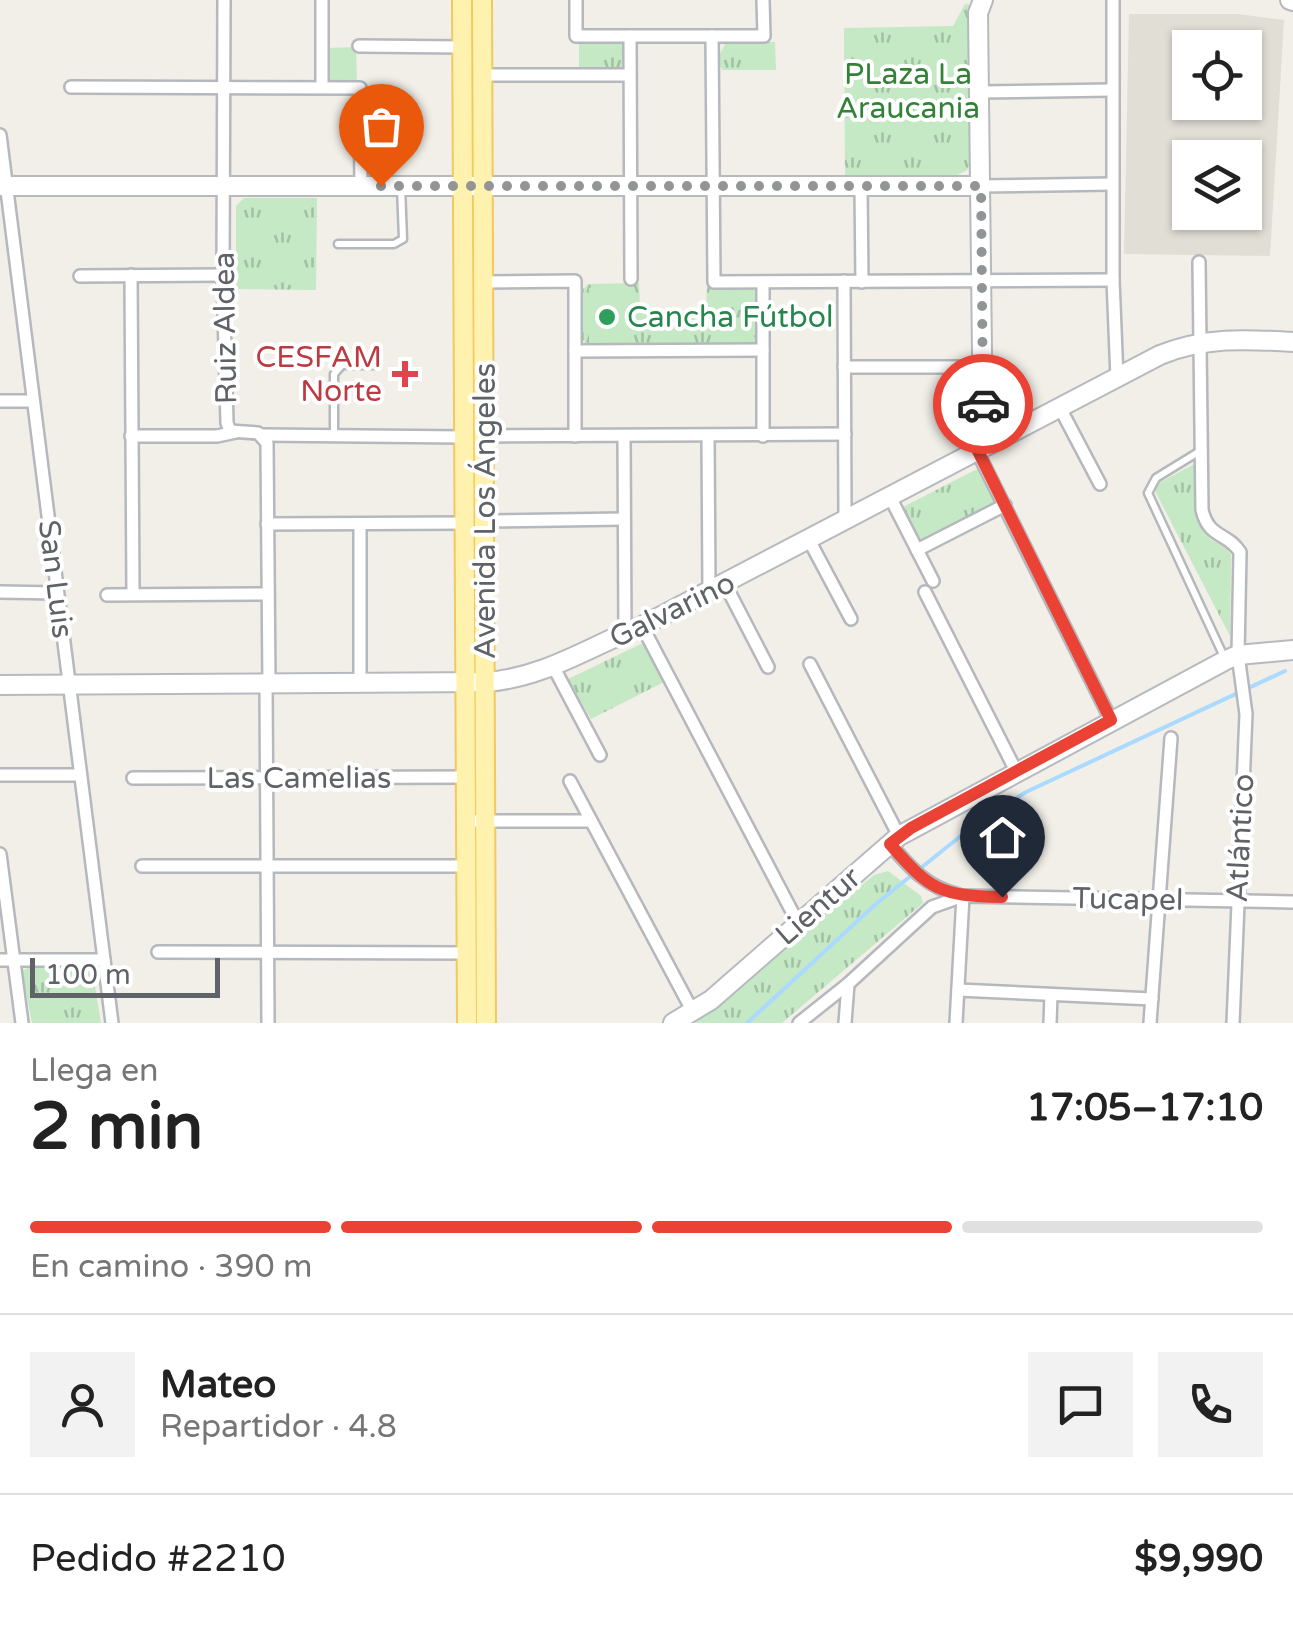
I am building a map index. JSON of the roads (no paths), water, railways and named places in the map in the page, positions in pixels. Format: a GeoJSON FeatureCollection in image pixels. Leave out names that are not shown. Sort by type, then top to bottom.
{"type":"FeatureCollection","features":[{"type":"Feature","properties":{"kind":"main road","name":"Avenida Los Ángeles"},"geometry":{"type":"LineString","coordinates":[[462,0],[473,186],[484,282],[486,1023]]}},
{"type":"Feature","properties":{"kind":"main road","name":"Avenida Los Ángeles"},"geometry":{"type":"LineString","coordinates":[[467,1023],[464,437],[473,186],[482,75],[482,0]]}},
{"type":"Feature","properties":{"kind":"main road"},"geometry":{"type":"LineString","coordinates":[[978,451],[982,444],[983,368],[978,13],[983,0]]}},
{"type":"Feature","properties":{"kind":"main road"},"geometry":{"type":"LineString","coordinates":[[3,186],[981,186]]}},
{"type":"Feature","properties":{"kind":"main road","name":"Galvarino"},"geometry":{"type":"LineString","coordinates":[[0,685],[486,682],[553,666],[717,588],[1160,355],[1202,341],[1238,338],[1293,342]]}},
{"type":"Feature","properties":{"kind":"main road"},"geometry":{"type":"LineString","coordinates":[[983,427],[988,440],[1001,439]]}},
{"type":"Feature","properties":{"kind":"main road","name":"Lientur"},"geometry":{"type":"LineString","coordinates":[[672,1023],[694,1012],[894,840],[1016,770],[1232,657],[1293,650]]}},
{"type":"Feature","properties":{"kind":"street","name":"Ruiz Aldea"},"geometry":{"type":"LineString","coordinates":[[224,0],[222,276],[226,423],[227,428],[236,432],[262,435],[267,443],[268,1023]]}},
{"type":"Feature","properties":{"kind":"street"},"geometry":{"type":"LineString","coordinates":[[322,0],[322,88]]}},
{"type":"Feature","properties":{"kind":"street"},"geometry":{"type":"LineString","coordinates":[[576,0],[576,36],[764,36],[763,0]]}},
{"type":"Feature","properties":{"kind":"street"},"geometry":{"type":"LineString","coordinates":[[1113,0],[1117,378]]}},
{"type":"Feature","properties":{"kind":"street"},"geometry":{"type":"LineString","coordinates":[[630,36],[631,278]]}},
{"type":"Feature","properties":{"kind":"street"},"geometry":{"type":"LineString","coordinates":[[712,36],[714,282],[1113,280]]}},
{"type":"Feature","properties":{"kind":"street"},"geometry":{"type":"LineString","coordinates":[[359,46],[463,46]]}},
{"type":"Feature","properties":{"kind":"street"},"geometry":{"type":"LineString","coordinates":[[482,75],[629,76]]}},
{"type":"Feature","properties":{"kind":"street"},"geometry":{"type":"LineString","coordinates":[[71,87],[360,88],[361,186]]}},
{"type":"Feature","properties":{"kind":"street"},"geometry":{"type":"LineString","coordinates":[[979,92],[1112,90]]}},
{"type":"Feature","properties":{"kind":"street","name":"San Luis"},"geometry":{"type":"LineString","coordinates":[[0,135],[3,186],[112,1023]]}},
{"type":"Feature","properties":{"kind":"street"},"geometry":{"type":"LineString","coordinates":[[981,186],[1112,184]]}},
{"type":"Feature","properties":{"kind":"street"},"geometry":{"type":"LineString","coordinates":[[862,186],[862,282]]}},
{"type":"Feature","properties":{"kind":"street"},"geometry":{"type":"LineString","coordinates":[[1199,262],[1202,450]]}},
{"type":"Feature","properties":{"kind":"street"},"geometry":{"type":"LineString","coordinates":[[131,275],[132,594]]}},
{"type":"Feature","properties":{"kind":"street"},"geometry":{"type":"LineString","coordinates":[[80,276],[222,276]]}},
{"type":"Feature","properties":{"kind":"street"},"geometry":{"type":"LineString","coordinates":[[844,281],[845,518]]}},
{"type":"Feature","properties":{"kind":"street"},"geometry":{"type":"LineString","coordinates":[[484,282],[575,282],[575,436]]}},
{"type":"Feature","properties":{"kind":"street"},"geometry":{"type":"LineString","coordinates":[[763,282],[763,436]]}},
{"type":"Feature","properties":{"kind":"street"},"geometry":{"type":"LineString","coordinates":[[575,351],[763,350]]}},
{"type":"Feature","properties":{"kind":"street"},"geometry":{"type":"LineString","coordinates":[[844,367],[983,368]]}},
{"type":"Feature","properties":{"kind":"street"},"geometry":{"type":"LineString","coordinates":[[0,401],[33,401]]}},
{"type":"Feature","properties":{"kind":"street"},"geometry":{"type":"LineString","coordinates":[[1060,408],[1100,484]]}},
{"type":"Feature","properties":{"kind":"street"},"geometry":{"type":"LineString","coordinates":[[132,436],[217,436],[236,432]]}},
{"type":"Feature","properties":{"kind":"street"},"geometry":{"type":"LineString","coordinates":[[485,436],[845,434]]}},
{"type":"Feature","properties":{"kind":"street"},"geometry":{"type":"LineString","coordinates":[[262,435],[464,437]]}},
{"type":"Feature","properties":{"kind":"street"},"geometry":{"type":"LineString","coordinates":[[624,436],[624,519],[633,629],[798,923]]}},
{"type":"Feature","properties":{"kind":"street"},"geometry":{"type":"LineString","coordinates":[[708,436],[717,588],[768,668]]}},
{"type":"Feature","properties":{"kind":"street","name":"Atlántico"},"geometry":{"type":"LineString","coordinates":[[1202,450],[1205,523],[1240,552],[1232,657],[1246,699],[1233,1023]]}},
{"type":"Feature","properties":{"kind":"street"},"geometry":{"type":"LineString","coordinates":[[978,451],[1111,720]]}},
{"type":"Feature","properties":{"kind":"street"},"geometry":{"type":"LineString","coordinates":[[890,498],[1016,770]]}},
{"type":"Feature","properties":{"kind":"street"},"geometry":{"type":"LineString","coordinates":[[917,550],[1005,505]]}},
{"type":"Feature","properties":{"kind":"street"},"geometry":{"type":"LineString","coordinates":[[484,521],[624,519]]}},
{"type":"Feature","properties":{"kind":"street"},"geometry":{"type":"LineString","coordinates":[[267,524],[465,524]]}},
{"type":"Feature","properties":{"kind":"street"},"geometry":{"type":"LineString","coordinates":[[360,524],[360,684]]}},
{"type":"Feature","properties":{"kind":"street"},"geometry":{"type":"LineString","coordinates":[[809,540],[851,619]]}},
{"type":"Feature","properties":{"kind":"street"},"geometry":{"type":"LineString","coordinates":[[0,592],[58,593]]}},
{"type":"Feature","properties":{"kind":"street"},"geometry":{"type":"LineString","coordinates":[[107,595],[268,594]]}},
{"type":"Feature","properties":{"kind":"street","name":"Tucapel"},"geometry":{"type":"LineString","coordinates":[[810,664],[894,840],[916,874],[934,888],[964,896],[1293,902]]}},
{"type":"Feature","properties":{"kind":"street"},"geometry":{"type":"LineString","coordinates":[[553,666],[600,755]]}},
{"type":"Feature","properties":{"kind":"street"},"geometry":{"type":"LineString","coordinates":[[1150,1023],[1170,738]]}},
{"type":"Feature","properties":{"kind":"street"},"geometry":{"type":"LineString","coordinates":[[0,774],[80,775]]}},
{"type":"Feature","properties":{"kind":"street","name":"Las Camelias"},"geometry":{"type":"LineString","coordinates":[[133,778],[466,777]]}},
{"type":"Feature","properties":{"kind":"street"},"geometry":{"type":"LineString","coordinates":[[570,781],[694,1012]]}},
{"type":"Feature","properties":{"kind":"street"},"geometry":{"type":"LineString","coordinates":[[466,821],[591,821]]}},
{"type":"Feature","properties":{"kind":"street"},"geometry":{"type":"LineString","coordinates":[[0,854],[7,960],[22,1023]]}},
{"type":"Feature","properties":{"kind":"street"},"geometry":{"type":"LineString","coordinates":[[142,866],[466,866]]}},
{"type":"Feature","properties":{"kind":"street"},"geometry":{"type":"LineString","coordinates":[[956,1023],[964,896]]}},
{"type":"Feature","properties":{"kind":"street","name":"Tucapel"},"geometry":{"type":"LineString","coordinates":[[800,1023],[932,907],[964,896]]}},
{"type":"Feature","properties":{"kind":"street"},"geometry":{"type":"LineString","coordinates":[[158,952],[467,952]]}},
{"type":"Feature","properties":{"kind":"street"},"geometry":{"type":"LineString","coordinates":[[7,960],[104,960]]}},
{"type":"Feature","properties":{"kind":"street"},"geometry":{"type":"LineString","coordinates":[[845,1023],[848,984]]}},
{"type":"Feature","properties":{"kind":"street"},"geometry":{"type":"LineString","coordinates":[[958,990],[1152,999]]}},
{"type":"Feature","properties":{"kind":"street"},"geometry":{"type":"LineString","coordinates":[[1050,1023],[1051,995]]}},
{"type":"Feature","properties":{"kind":"lane"},"geometry":{"type":"LineString","coordinates":[[338,244],[403,239],[401,186]]}},
{"type":"Feature","properties":{"kind":"lane"},"geometry":{"type":"LineString","coordinates":[[334,435],[334,374],[342,365],[374,365]]}},
{"type":"Feature","properties":{"kind":"lane"},"geometry":{"type":"LineString","coordinates":[[1202,450],[1156,478],[1148,489],[1232,657]]}},
{"type":"Feature","properties":{"kind":"waterway"},"geometry":{"type":"LineString","coordinates":[[747,1023],[877,903],[977,823],[1026,792],[1285,671]]}},
{"type":"Feature","properties":{"kind":"place","name":"Cancha Fútbol"},"geometry":{"type":"Point","coordinates":[607,317]}},
{"type":"Feature","properties":{"kind":"place","name":"CESFAM Norte"},"geometry":{"type":"Point","coordinates":[405,374]}},
{"type":"Feature","properties":{"kind":"park label","name":"PLaza La Araucania"},"geometry":{"type":"Point","coordinates":[908,91]}}]}
